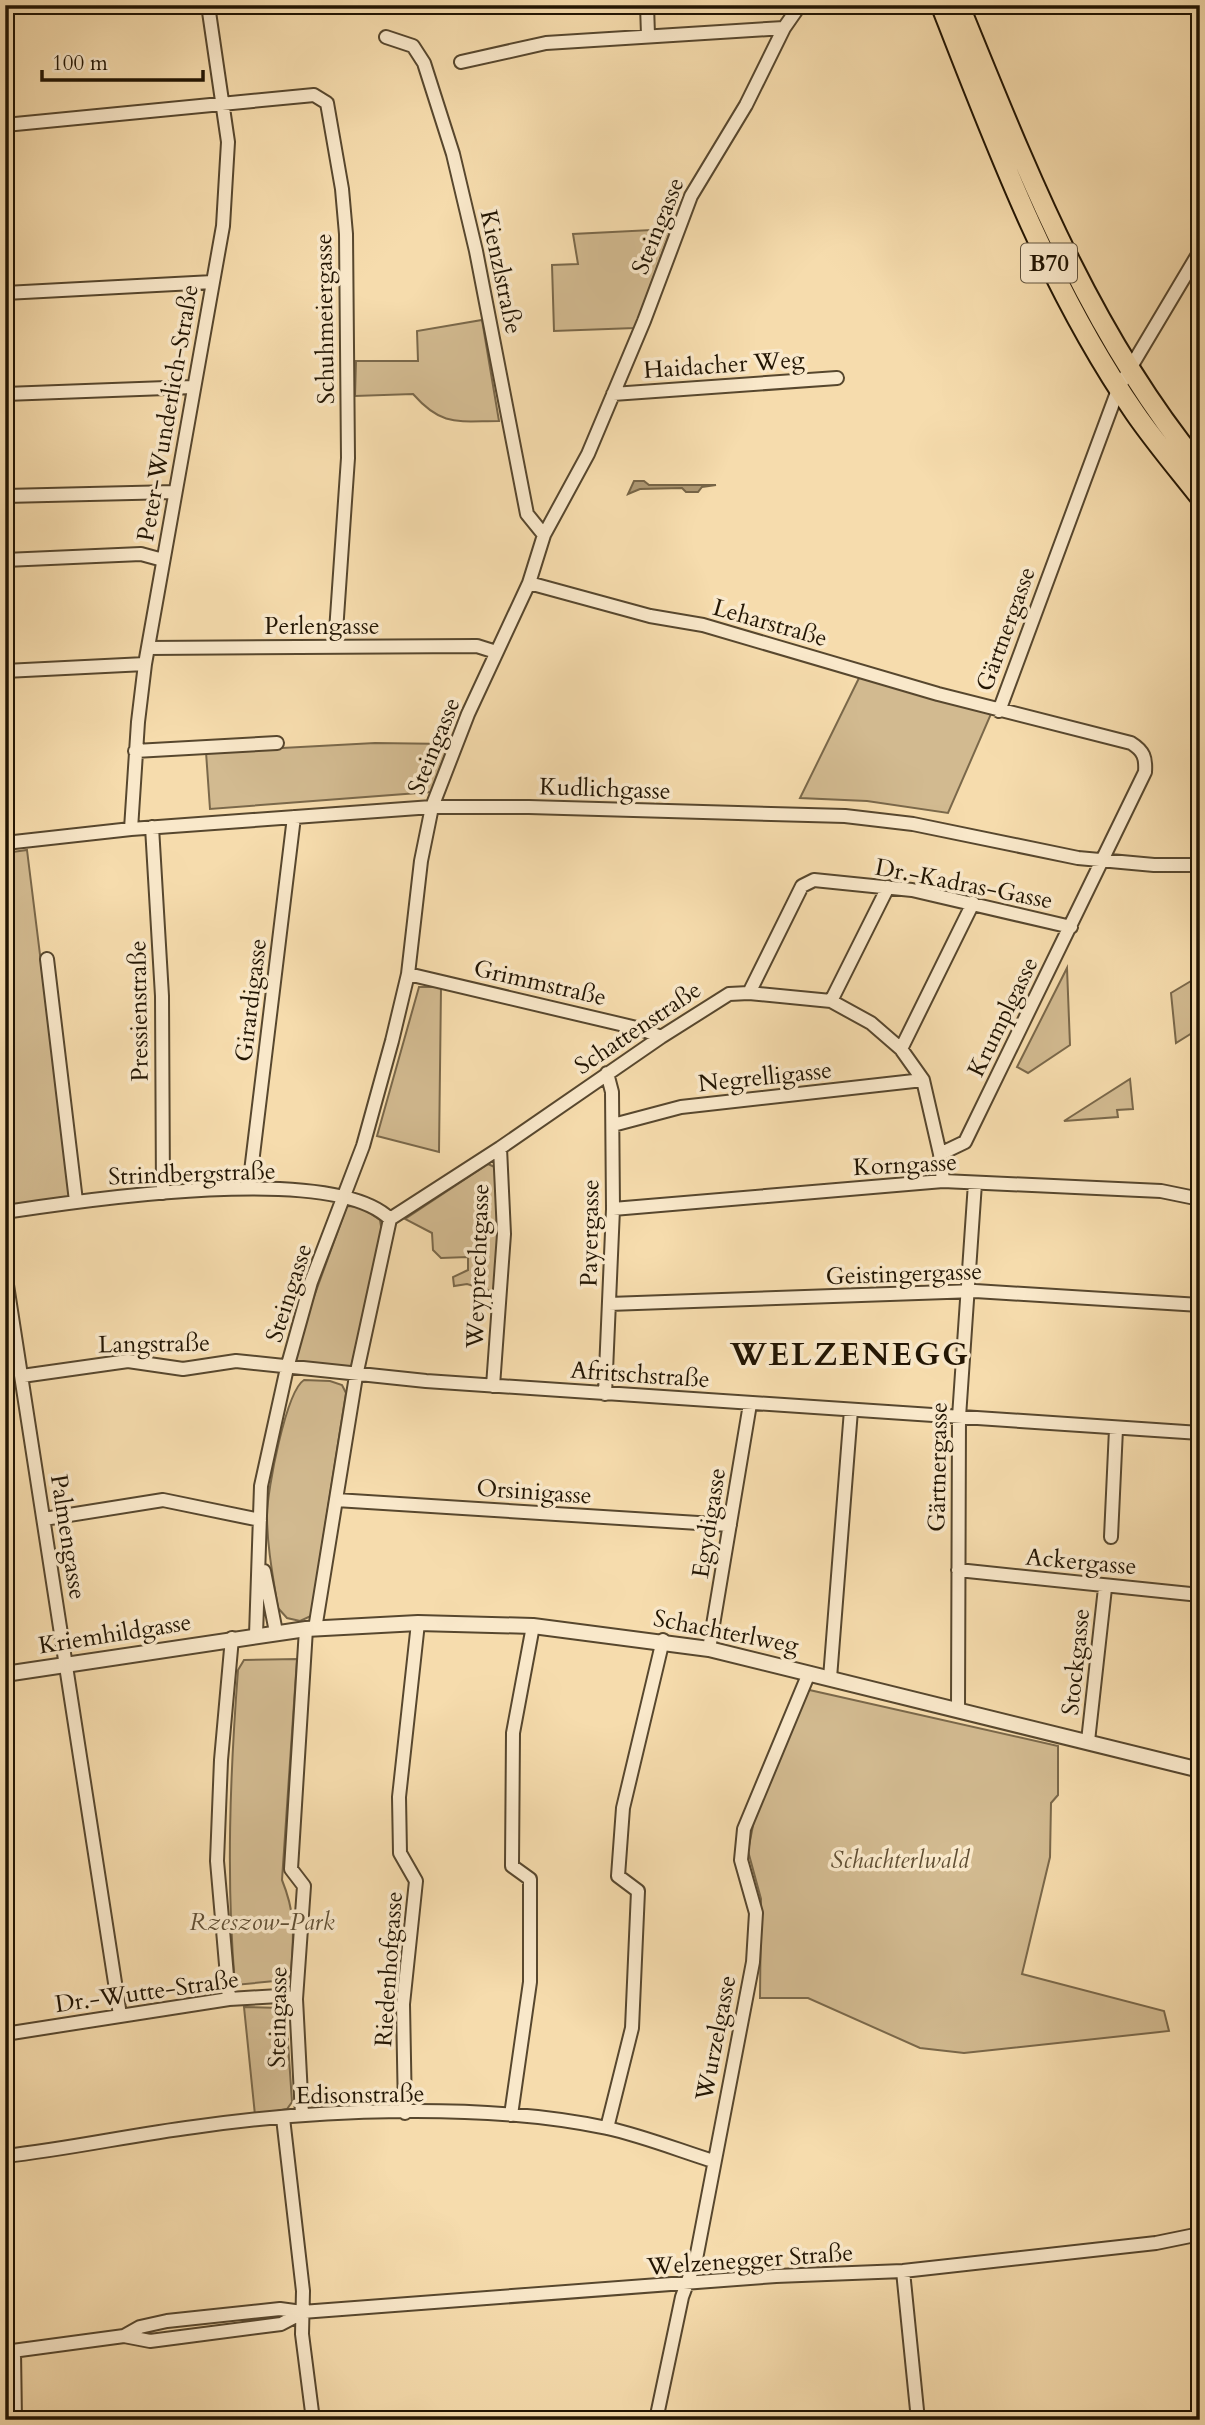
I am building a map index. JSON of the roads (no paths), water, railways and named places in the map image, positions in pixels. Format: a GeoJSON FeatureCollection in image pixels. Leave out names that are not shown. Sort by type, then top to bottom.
{"type":"FeatureCollection","features":[{"type":"Feature","properties":{"kind":"main road","name":"B70"},"geometry":{"type":"LineString","coordinates":[[948,6],[1027,192],[1119,387],[1142,422],[1200,497]]}},
{"type":"Feature","properties":{"kind":"main road","name":"B70"},"geometry":{"type":"LineString","coordinates":[[1052,247],[1128,369],[1200,467]]}},
{"type":"Feature","properties":{"kind":"street","name":"Peter-Wunderlich-Straße"},"geometry":{"type":"LineString","coordinates":[[131,829],[135,751],[145,664],[192,387],[223,226],[228,155],[208,5]]}},
{"type":"Feature","properties":{"kind":"street"},"geometry":{"type":"LineString","coordinates":[[647,5],[648,35]]}},
{"type":"Feature","properties":{"kind":"street","name":"Steingasse"},"geometry":{"type":"LineString","coordinates":[[256,1635],[261,1554],[261,1486],[287,1367],[311,1282],[346,1195],[380,1089],[408,974],[421,861],[432,807],[496,652],[529,583],[544,535],[588,454],[698,181],[746,105],[784,28],[800,5]]}},
{"type":"Feature","properties":{"kind":"street"},"geometry":{"type":"LineString","coordinates":[[461,62],[522,46],[648,35],[784,28]]}},
{"type":"Feature","properties":{"kind":"street","name":"Kienzlstraße"},"geometry":{"type":"LineString","coordinates":[[386,37],[413,46],[428,76],[453,154],[473,238],[527,514],[544,535]]}},
{"type":"Feature","properties":{"kind":"street","name":"Schuhmeiergasse"},"geometry":{"type":"LineString","coordinates":[[220,104],[314,95],[327,103],[331,115],[346,234],[347,286],[348,458],[335,646]]}},
{"type":"Feature","properties":{"kind":"street"},"geometry":{"type":"LineString","coordinates":[[5,125],[220,104]]}},
{"type":"Feature","properties":{"kind":"street","name":"Gärtnergasse"},"geometry":{"type":"LineString","coordinates":[[1101,860],[1145,772],[1146,759],[1140,749],[1131,743],[999,710],[1119,387],[1200,251]]}},
{"type":"Feature","properties":{"kind":"street"},"geometry":{"type":"LineString","coordinates":[[5,293],[213,282]]}},
{"type":"Feature","properties":{"kind":"street","name":"Haidacher Weg"},"geometry":{"type":"LineString","coordinates":[[613,394],[837,378]]}},
{"type":"Feature","properties":{"kind":"street"},"geometry":{"type":"LineString","coordinates":[[5,394],[192,387]]}},
{"type":"Feature","properties":{"kind":"street"},"geometry":{"type":"LineString","coordinates":[[5,496],[174,492]]}},
{"type":"Feature","properties":{"kind":"street"},"geometry":{"type":"LineString","coordinates":[[5,560],[141,554],[163,560]]}},
{"type":"Feature","properties":{"kind":"street","name":"Leharstraße"},"geometry":{"type":"LineString","coordinates":[[529,583],[650,616],[711,628],[999,710]]}},
{"type":"Feature","properties":{"kind":"street","name":"Perlengasse"},"geometry":{"type":"LineString","coordinates":[[148,648],[477,646],[496,652]]}},
{"type":"Feature","properties":{"kind":"street"},"geometry":{"type":"LineString","coordinates":[[5,671],[145,664]]}},
{"type":"Feature","properties":{"kind":"street"},"geometry":{"type":"LineString","coordinates":[[135,751],[277,743]]}},
{"type":"Feature","properties":{"kind":"street","name":"Kudlichgasse"},"geometry":{"type":"LineString","coordinates":[[5,843],[152,827],[432,807],[845,816],[913,824],[1101,860],[1200,865]]}},
{"type":"Feature","properties":{"kind":"street","name":"Girardigasse"},"geometry":{"type":"LineString","coordinates":[[249,1188],[294,817]]}},
{"type":"Feature","properties":{"kind":"street","name":"Pressienstraße"},"geometry":{"type":"LineString","coordinates":[[152,827],[163,1006],[163,1193]]}},
{"type":"Feature","properties":{"kind":"street","name":"Krumplgasse"},"geometry":{"type":"LineString","coordinates":[[940,1154],[965,1142],[1101,860]]}},
{"type":"Feature","properties":{"kind":"street","name":"Dr.-Kadras-Gasse"},"geometry":{"type":"LineString","coordinates":[[749,993],[802,886],[814,880],[888,887],[973,903],[1071,927]]}},
{"type":"Feature","properties":{"kind":"street"},"geometry":{"type":"LineString","coordinates":[[831,1001],[888,887]]}},
{"type":"Feature","properties":{"kind":"street"},"geometry":{"type":"LineString","coordinates":[[901,1049],[973,903]]}},
{"type":"Feature","properties":{"kind":"street"},"geometry":{"type":"LineString","coordinates":[[47,959],[76,1201]]}},
{"type":"Feature","properties":{"kind":"street","name":"Grimmstraße"},"geometry":{"type":"LineString","coordinates":[[408,974],[641,1029],[661,1037]]}},
{"type":"Feature","properties":{"kind":"street","name":"Schattenstraße"},"geometry":{"type":"LineString","coordinates":[[390,1219],[500,1148],[720,998],[749,993],[831,1001],[871,1023],[901,1049],[923,1080],[940,1154]]}},
{"type":"Feature","properties":{"kind":"street","name":"Payergasse"},"geometry":{"type":"LineString","coordinates":[[605,1394],[612,1209],[612,1092],[607,1073]]}},
{"type":"Feature","properties":{"kind":"street","name":"Negrelligasse"},"geometry":{"type":"LineString","coordinates":[[612,1125],[681,1107],[923,1080]]}},
{"type":"Feature","properties":{"kind":"street","name":"Weyprechtgasse"},"geometry":{"type":"LineString","coordinates":[[493,1386],[504,1234],[500,1148]]}},
{"type":"Feature","properties":{"kind":"street"},"geometry":{"type":"LineString","coordinates":[[940,1154],[943,1181]]}},
{"type":"Feature","properties":{"kind":"street","name":"Korngasse"},"geometry":{"type":"LineString","coordinates":[[612,1209],[943,1181],[1161,1191],[1200,1199]]}},
{"type":"Feature","properties":{"kind":"street","name":"Gärtnergasse"},"geometry":{"type":"LineString","coordinates":[[958,1710],[959,1416],[975,1183]]}},
{"type":"Feature","properties":{"kind":"street","name":"Strindbergstraße"},"geometry":{"type":"LineString","coordinates":[[5,1212],[76,1201],[249,1188],[346,1195],[378,1207],[390,1219]]}},
{"type":"Feature","properties":{"kind":"street","name":"Steingasse"},"geometry":{"type":"LineString","coordinates":[[302,2115],[296,1999],[304,1886],[291,1869],[311,1629],[356,1376],[390,1219]]}},
{"type":"Feature","properties":{"kind":"street","name":"Palmengasse"},"geometry":{"type":"LineString","coordinates":[[5,1272],[120,2015]]}},
{"type":"Feature","properties":{"kind":"street","name":"Geistingergasse"},"geometry":{"type":"LineString","coordinates":[[609,1304],[975,1291],[1200,1305]]}},
{"type":"Feature","properties":{"kind":"street","name":"Langstraße"},"geometry":{"type":"LineString","coordinates":[[22,1376],[128,1361],[183,1369],[236,1361],[287,1367]]}},
{"type":"Feature","properties":{"kind":"street","name":"Afritschstraße"},"geometry":{"type":"LineString","coordinates":[[287,1367],[356,1376],[493,1386],[1200,1433]]}},
{"type":"Feature","properties":{"kind":"street","name":"Egydigasse"},"geometry":{"type":"LineString","coordinates":[[709,1649],[750,1404]]}},
{"type":"Feature","properties":{"kind":"street"},"geometry":{"type":"LineString","coordinates":[[830,1678],[851,1410]]}},
{"type":"Feature","properties":{"kind":"street"},"geometry":{"type":"LineString","coordinates":[[1111,1537],[1116,1429]]}},
{"type":"Feature","properties":{"kind":"street"},"geometry":{"type":"LineString","coordinates":[[44,1519],[163,1500],[260,1520]]}},
{"type":"Feature","properties":{"kind":"street","name":"Orsinigasse"},"geometry":{"type":"LineString","coordinates":[[336,1500],[730,1525]]}},
{"type":"Feature","properties":{"kind":"street","name":"Steingasse"},"geometry":{"type":"LineString","coordinates":[[261,1554],[276,1632]]}},
{"type":"Feature","properties":{"kind":"street","name":"Ackergasse"},"geometry":{"type":"LineString","coordinates":[[958,1570],[1105,1588],[1177,1591],[1200,1595]]}},
{"type":"Feature","properties":{"kind":"street","name":"Stockgasse"},"geometry":{"type":"LineString","coordinates":[[1088,1741],[1105,1588]]}},
{"type":"Feature","properties":{"kind":"street","name":"Schachterlweg"},"geometry":{"type":"LineString","coordinates":[[232,1638],[311,1629],[418,1623],[533,1626],[663,1640],[809,1672],[1200,1770]]}},
{"type":"Feature","properties":{"kind":"street","name":"Riedenhofgasse"},"geometry":{"type":"LineString","coordinates":[[405,2113],[402,2004],[416,1881],[400,1853],[399,1797],[418,1623]]}},
{"type":"Feature","properties":{"kind":"street"},"geometry":{"type":"LineString","coordinates":[[511,2115],[530,1969],[530,1879],[512,1866],[513,1733],[533,1626]]}},
{"type":"Feature","properties":{"kind":"street","name":"Steingasse"},"geometry":{"type":"LineString","coordinates":[[229,2000],[217,1861],[221,1760],[232,1638]]}},
{"type":"Feature","properties":{"kind":"street","name":"Kriemhildgasse"},"geometry":{"type":"LineString","coordinates":[[5,1674],[232,1638]]}},
{"type":"Feature","properties":{"kind":"street"},"geometry":{"type":"LineString","coordinates":[[607,2128],[632,2028],[638,1891],[618,1876],[623,1808],[663,1640]]}},
{"type":"Feature","properties":{"kind":"street","name":"Wurzelgasse"},"geometry":{"type":"LineString","coordinates":[[656,2420],[687,2283],[696,2259],[753,1962],[756,1913],[741,1860],[744,1829],[809,1672]]}},
{"type":"Feature","properties":{"kind":"street","name":"Dr.-Wutte-Straße"},"geometry":{"type":"LineString","coordinates":[[5,2035],[229,2000],[279,1996],[296,1999]]}},
{"type":"Feature","properties":{"kind":"street","name":"Edisonstraße"},"geometry":{"type":"LineString","coordinates":[[5,2156],[74,2148],[196,2126],[302,2115],[405,2113],[511,2115],[607,2128],[713,2161]]}},
{"type":"Feature","properties":{"kind":"street"},"geometry":{"type":"LineString","coordinates":[[283,2118],[303,2291],[302,2334],[313,2420]]}},
{"type":"Feature","properties":{"kind":"street","name":"Welzenegger Straße"},"geometry":{"type":"LineString","coordinates":[[10,2352],[124,2336],[140,2327],[167,2321],[280,2309],[302,2312],[687,2283],[903,2271],[1156,2243],[1200,2234]]}},
{"type":"Feature","properties":{"kind":"street"},"geometry":{"type":"LineString","coordinates":[[903,2271],[918,2420]]}},
{"type":"Feature","properties":{"kind":"street"},"geometry":{"type":"LineString","coordinates":[[10,2352],[15,2420]]}},
{"type":"Feature","properties":{"kind":"district","name":"WELZENEGG"},"geometry":{"type":"Point","coordinates":[850,1355]}},
{"type":"Feature","properties":{"kind":"park label","name":"Schachterlwald"},"geometry":{"type":"Point","coordinates":[900,1860]}},
{"type":"Feature","properties":{"kind":"park label","name":"Rzeszow-Park"},"geometry":{"type":"Point","coordinates":[262,1922]}}]}
